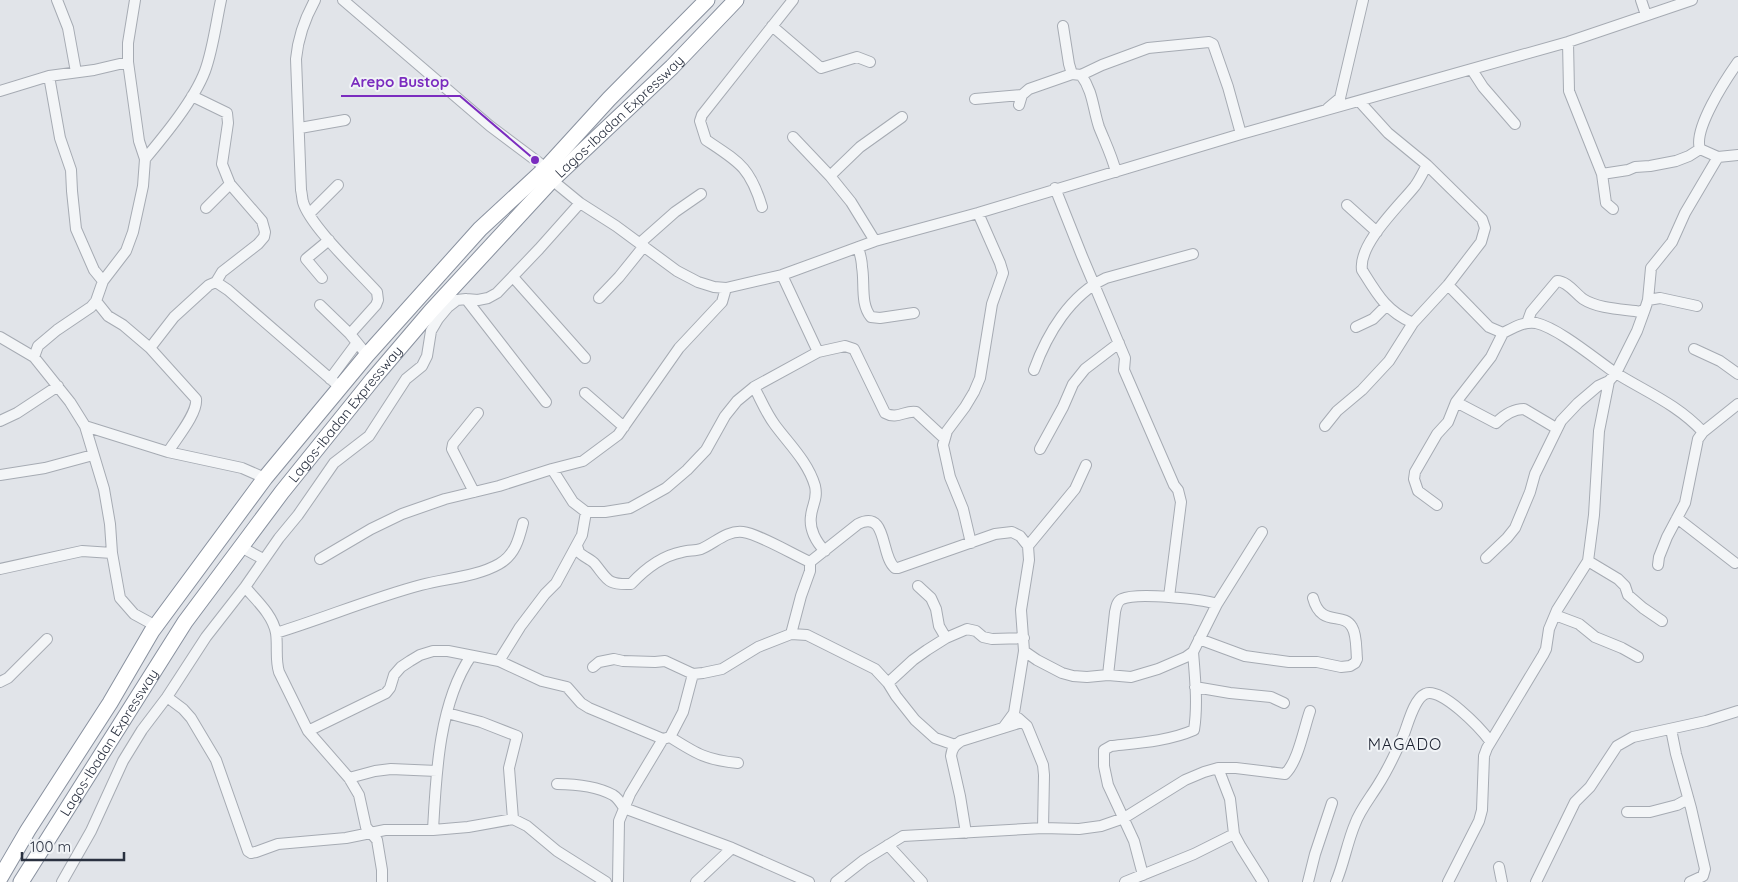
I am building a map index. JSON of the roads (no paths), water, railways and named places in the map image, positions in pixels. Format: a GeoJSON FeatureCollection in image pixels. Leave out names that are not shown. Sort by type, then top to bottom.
{"type":"FeatureCollection","features":[{"type":"Feature","properties":{"kind":"highway","name":"Lagos-Ibadan Expressway"},"geometry":{"type":"LineString","coordinates":[[21,882],[185,622],[288,485],[425,317],[550,174],[609,99],[707,0]]}},
{"type":"Feature","properties":{"kind":"highway","name":"Lagos-Ibadan Expressway"},"geometry":{"type":"LineString","coordinates":[[0,878],[156,626],[362,350],[480,229],[550,174],[672,67],[736,0]]}},
{"type":"Feature","properties":{"kind":"street"},"geometry":{"type":"LineString","coordinates":[[57,0],[68,28],[76,72]]}},
{"type":"Feature","properties":{"kind":"street"},"geometry":{"type":"LineString","coordinates":[[34,357],[38,346],[57,330],[91,307],[96,301],[103,281],[126,251],[133,232],[143,186],[145,160],[138,132],[128,62],[128,43],[135,0]]}},
{"type":"Feature","properties":{"kind":"street"},"geometry":{"type":"LineString","coordinates":[[145,160],[192,96],[204,73],[209,60],[221,0]]}},
{"type":"Feature","properties":{"kind":"street"},"geometry":{"type":"LineString","coordinates":[[315,0],[302,25],[297,43],[301,190],[303,203],[309,214],[329,240],[377,292],[378,300],[376,305],[350,334]]}},
{"type":"Feature","properties":{"kind":"street"},"geometry":{"type":"LineString","coordinates":[[343,0],[490,126],[550,174],[580,203],[610,222],[677,271],[698,282],[714,287],[726,288],[782,275],[875,241],[978,213],[1055,188],[1568,42],[1692,0]]}},
{"type":"Feature","properties":{"kind":"street"},"geometry":{"type":"LineString","coordinates":[[762,207],[753,180],[738,161],[706,140],[700,121],[702,115],[793,0]]}},
{"type":"Feature","properties":{"kind":"street"},"geometry":{"type":"LineString","coordinates":[[1324,111],[1340,98],[1363,0]]}},
{"type":"Feature","properties":{"kind":"street"},"geometry":{"type":"LineString","coordinates":[[1641,0],[1646,15]]}},
{"type":"Feature","properties":{"kind":"street"},"geometry":{"type":"LineString","coordinates":[[772,26],[821,68],[857,57],[870,62]]}},
{"type":"Feature","properties":{"kind":"street"},"geometry":{"type":"LineString","coordinates":[[1063,26],[1069,64],[1086,82],[1092,96],[1098,124],[1116,172]]}},
{"type":"Feature","properties":{"kind":"street"},"geometry":{"type":"LineString","coordinates":[[975,98],[1022,94],[1029,89],[1148,48],[1209,42],[1214,44],[1241,134]]}},
{"type":"Feature","properties":{"kind":"street"},"geometry":{"type":"LineString","coordinates":[[1568,42],[1569,91],[1602,174],[1606,203],[1613,209]]}},
{"type":"Feature","properties":{"kind":"street"},"geometry":{"type":"LineString","coordinates":[[0,91],[49,76],[128,62]]}},
{"type":"Feature","properties":{"kind":"street"},"geometry":{"type":"LineString","coordinates":[[1700,148],[1698,139],[1706,118],[1720,89],[1738,62]]}},
{"type":"Feature","properties":{"kind":"street"},"geometry":{"type":"LineString","coordinates":[[1472,70],[1483,87],[1515,124]]}},
{"type":"Feature","properties":{"kind":"street"},"geometry":{"type":"LineString","coordinates":[[49,76],[60,138],[71,170],[76,229],[94,270],[103,281]]}},
{"type":"Feature","properties":{"kind":"street"},"geometry":{"type":"LineString","coordinates":[[1019,106],[1022,94]]}},
{"type":"Feature","properties":{"kind":"street"},"geometry":{"type":"LineString","coordinates":[[150,348],[174,317],[209,285],[216,282],[222,272],[258,244],[264,237],[265,232],[262,221],[230,184],[222,164],[228,122],[227,113],[192,96]]}},
{"type":"Feature","properties":{"kind":"street"},"geometry":{"type":"LineString","coordinates":[[1325,426],[1337,411],[1362,390],[1389,361],[1413,323],[1448,285],[1481,242],[1485,228],[1482,219],[1427,165],[1388,133],[1359,102]]}},
{"type":"Feature","properties":{"kind":"street"},"geometry":{"type":"LineString","coordinates":[[830,176],[860,147],[902,117]]}},
{"type":"Feature","properties":{"kind":"street"},"geometry":{"type":"LineString","coordinates":[[300,128],[345,120]]}},
{"type":"Feature","properties":{"kind":"street"},"geometry":{"type":"LineString","coordinates":[[793,137],[852,202],[875,241]]}},
{"type":"Feature","properties":{"kind":"street"},"geometry":{"type":"LineString","coordinates":[[1602,174],[1628,170],[1635,166],[1650,166],[1676,161],[1689,156],[1700,148]]}},
{"type":"Feature","properties":{"kind":"street"},"geometry":{"type":"LineString","coordinates":[[1700,148],[1718,157],[1738,155]]}},
{"type":"Feature","properties":{"kind":"street"},"geometry":{"type":"LineString","coordinates":[[1448,882],[1479,821],[1482,810],[1484,756],[1490,741],[1546,648],[1549,628],[1560,602],[1588,561],[1594,515],[1600,431],[1613,377],[1637,331],[1646,305],[1651,268],[1672,242],[1685,213],[1718,157]]}},
{"type":"Feature","properties":{"kind":"street"},"geometry":{"type":"LineString","coordinates":[[1413,323],[1397,316],[1386,306],[1362,270],[1361,264],[1366,249],[1377,232],[1417,183],[1427,165]]}},
{"type":"Feature","properties":{"kind":"street"},"geometry":{"type":"LineString","coordinates":[[206,208],[230,184]]}},
{"type":"Feature","properties":{"kind":"street"},"geometry":{"type":"LineString","coordinates":[[309,214],[338,185]]}},
{"type":"Feature","properties":{"kind":"street"},"geometry":{"type":"LineString","coordinates":[[1055,188],[1125,358],[1124,370],[1174,485],[1178,490],[1181,502],[1169,597]]}},
{"type":"Feature","properties":{"kind":"street"},"geometry":{"type":"LineString","coordinates":[[599,298],[619,278],[642,245],[676,212],[701,194]]}},
{"type":"Feature","properties":{"kind":"street"},"geometry":{"type":"LineString","coordinates":[[62,882],[70,871],[91,831],[123,761],[142,730],[167,697],[206,637],[298,515],[334,463],[369,436],[406,379],[422,366],[431,331],[438,319],[457,300],[488,298],[497,292],[580,203]]}},
{"type":"Feature","properties":{"kind":"street"},"geometry":{"type":"LineString","coordinates":[[1347,205],[1377,232]]}},
{"type":"Feature","properties":{"kind":"street"},"geometry":{"type":"LineString","coordinates":[[971,543],[963,509],[950,477],[943,445],[943,434],[965,406],[980,378],[992,304],[1003,273],[978,213]]}},
{"type":"Feature","properties":{"kind":"street"},"geometry":{"type":"LineString","coordinates":[[322,278],[306,259],[329,240]]}},
{"type":"Feature","properties":{"kind":"street"},"geometry":{"type":"LineString","coordinates":[[858,248],[863,269],[864,295],[868,314],[874,318],[914,313]]}},
{"type":"Feature","properties":{"kind":"street"},"geometry":{"type":"LineString","coordinates":[[1034,370],[1042,347],[1052,329],[1077,299],[1093,284],[1106,278],[1193,254]]}},
{"type":"Feature","properties":{"kind":"street"},"geometry":{"type":"LineString","coordinates":[[782,275],[818,352]]}},
{"type":"Feature","properties":{"kind":"street"},"geometry":{"type":"LineString","coordinates":[[513,276],[585,358]]}},
{"type":"Feature","properties":{"kind":"street"},"geometry":{"type":"LineString","coordinates":[[1527,323],[1531,312],[1556,281],[1569,286],[1589,302],[1640,312],[1646,305],[1660,298],[1697,306]]}},
{"type":"Feature","properties":{"kind":"street"},"geometry":{"type":"LineString","coordinates":[[216,282],[228,290],[336,383]]}},
{"type":"Feature","properties":{"kind":"street"},"geometry":{"type":"LineString","coordinates":[[1448,285],[1489,327],[1500,332],[1527,323],[1535,323],[1550,329],[1613,377],[1659,397],[1690,418],[1703,432]]}},
{"type":"Feature","properties":{"kind":"street"},"geometry":{"type":"LineString","coordinates":[[320,560],[371,529],[402,514],[445,499],[499,486],[583,461],[618,435],[679,348],[722,302],[726,288]]}},
{"type":"Feature","properties":{"kind":"street"},"geometry":{"type":"LineString","coordinates":[[466,299],[546,402]]}},
{"type":"Feature","properties":{"kind":"street"},"geometry":{"type":"LineString","coordinates":[[96,301],[108,316],[123,325],[150,348],[196,399],[197,405],[193,414],[168,452]]}},
{"type":"Feature","properties":{"kind":"street"},"geometry":{"type":"LineString","coordinates":[[320,305],[350,334],[362,350]]}},
{"type":"Feature","properties":{"kind":"street"},"geometry":{"type":"LineString","coordinates":[[1356,327],[1372,319],[1386,306]]}},
{"type":"Feature","properties":{"kind":"street"},"geometry":{"type":"LineString","coordinates":[[1437,505],[1418,491],[1414,479],[1415,472],[1437,434],[1448,422],[1456,402],[1484,367],[1498,344],[1500,332]]}},
{"type":"Feature","properties":{"kind":"street"},"geometry":{"type":"LineString","coordinates":[[0,337],[34,357],[58,386],[85,426],[104,489],[120,598],[134,614],[156,626]]}},
{"type":"Feature","properties":{"kind":"street"},"geometry":{"type":"LineString","coordinates":[[1040,449],[1073,384],[1086,369],[1119,343]]}},
{"type":"Feature","properties":{"kind":"street"},"geometry":{"type":"LineString","coordinates":[[552,469],[573,502],[586,512],[606,512],[630,508],[666,488],[687,470],[706,450],[725,416],[737,401],[754,387],[818,352],[845,346],[851,347],[854,350],[885,413],[890,416],[896,416],[912,411],[916,412],[943,434]]}},
{"type":"Feature","properties":{"kind":"street"},"geometry":{"type":"LineString","coordinates":[[1694,349],[1720,361],[1738,374]]}},
{"type":"Feature","properties":{"kind":"street"},"geometry":{"type":"LineString","coordinates":[[1486,558],[1515,528],[1530,492],[1535,474],[1556,428],[1578,403],[1598,386],[1613,377]]}},
{"type":"Feature","properties":{"kind":"street"},"geometry":{"type":"LineString","coordinates":[[0,421],[17,413],[58,386]]}},
{"type":"Feature","properties":{"kind":"street"},"geometry":{"type":"LineString","coordinates":[[754,387],[768,415],[806,466],[816,495],[810,517],[813,534],[816,541],[825,551]]}},
{"type":"Feature","properties":{"kind":"street"},"geometry":{"type":"LineString","coordinates":[[585,393],[624,427]]}},
{"type":"Feature","properties":{"kind":"street"},"geometry":{"type":"LineString","coordinates":[[1456,402],[1496,423],[1504,416],[1519,409],[1524,409],[1556,428]]}},
{"type":"Feature","properties":{"kind":"street"},"geometry":{"type":"LineString","coordinates":[[1658,565],[1659,557],[1685,503],[1698,439],[1703,432],[1738,404]]}},
{"type":"Feature","properties":{"kind":"street"},"geometry":{"type":"LineString","coordinates":[[474,492],[452,449],[453,444],[478,413]]}},
{"type":"Feature","properties":{"kind":"street"},"geometry":{"type":"LineString","coordinates":[[85,426],[168,452],[242,468],[265,478]]}},
{"type":"Feature","properties":{"kind":"street"},"geometry":{"type":"LineString","coordinates":[[0,475],[38,469],[93,454]]}},
{"type":"Feature","properties":{"kind":"street"},"geometry":{"type":"LineString","coordinates":[[1028,546],[1075,489],[1086,465]]}},
{"type":"Feature","properties":{"kind":"street"},"geometry":{"type":"LineString","coordinates":[[499,661],[520,627],[544,594],[556,583],[561,570],[582,535],[586,512]]}},
{"type":"Feature","properties":{"kind":"street"},"geometry":{"type":"LineString","coordinates":[[1677,518],[1735,563]]}},
{"type":"Feature","properties":{"kind":"street"},"geometry":{"type":"LineString","coordinates":[[810,562],[858,524],[866,520],[872,521],[878,526],[890,561],[895,568],[995,534],[1012,532],[1020,536],[1028,546],[1029,560],[1021,610],[1024,651],[1014,713],[1003,728]]}},
{"type":"Feature","properties":{"kind":"street"},"geometry":{"type":"LineString","coordinates":[[276,633],[422,584],[477,573],[499,564],[511,554],[517,544],[523,522]]}},
{"type":"Feature","properties":{"kind":"street"},"geometry":{"type":"LineString","coordinates":[[577,546],[578,552],[594,564],[610,582],[623,584],[631,584],[645,569],[667,557],[683,551],[697,550],[725,535],[736,532],[750,533],[810,562]]}},
{"type":"Feature","properties":{"kind":"street"},"geometry":{"type":"LineString","coordinates":[[1143,875],[1134,841],[1108,785],[1104,766],[1104,750],[1111,746],[1153,740],[1194,730],[1196,721],[1196,687],[1193,652],[1217,604],[1262,532]]}},
{"type":"Feature","properties":{"kind":"street"},"geometry":{"type":"LineString","coordinates":[[241,547],[263,559]]}},
{"type":"Feature","properties":{"kind":"street"},"geometry":{"type":"LineString","coordinates":[[0,569],[82,550],[112,553]]}},
{"type":"Feature","properties":{"kind":"street"},"geometry":{"type":"LineString","coordinates":[[1588,561],[1618,580],[1624,586],[1628,595],[1662,621]]}},
{"type":"Feature","properties":{"kind":"street"},"geometry":{"type":"LineString","coordinates":[[791,634],[810,571],[810,562]]}},
{"type":"Feature","properties":{"kind":"street"},"geometry":{"type":"LineString","coordinates":[[918,586],[931,598],[936,609],[939,626],[946,638]]}},
{"type":"Feature","properties":{"kind":"street"},"geometry":{"type":"LineString","coordinates":[[245,587],[274,624],[276,633],[276,662],[279,672],[308,731],[350,778],[359,795],[366,827],[377,840],[382,882]]}},
{"type":"Feature","properties":{"kind":"street"},"geometry":{"type":"LineString","coordinates":[[1108,675],[1115,612],[1121,599],[1169,597],[1206,600],[1217,604]]}},
{"type":"Feature","properties":{"kind":"street"},"geometry":{"type":"LineString","coordinates":[[1199,639],[1245,656],[1289,662],[1317,662],[1341,667],[1355,664],[1357,659],[1353,628],[1349,622],[1320,613],[1316,609],[1313,598]]}},
{"type":"Feature","properties":{"kind":"street"},"geometry":{"type":"LineString","coordinates":[[1555,615],[1580,624],[1595,638],[1622,648],[1638,657]]}},
{"type":"Feature","properties":{"kind":"street"},"geometry":{"type":"LineString","coordinates":[[888,683],[913,660],[946,638],[966,629],[976,631],[982,637],[992,639],[1024,638]]}},
{"type":"Feature","properties":{"kind":"street"},"geometry":{"type":"LineString","coordinates":[[594,667],[600,662],[614,659],[624,661],[665,661],[693,674],[722,669],[758,647],[791,634],[807,635],[875,669],[888,683],[914,720],[935,738],[955,745],[979,734],[1022,722]]}},
{"type":"Feature","properties":{"kind":"street"},"geometry":{"type":"LineString","coordinates":[[0,682],[8,678],[47,640]]}},
{"type":"Feature","properties":{"kind":"street"},"geometry":{"type":"LineString","coordinates":[[308,731],[386,693],[390,688],[394,675],[401,667],[420,655],[434,651],[448,651],[499,661],[542,681],[567,687],[581,703],[589,708],[666,738],[708,758],[738,763]]}},
{"type":"Feature","properties":{"kind":"street"},"geometry":{"type":"LineString","coordinates":[[1024,651],[1062,673],[1087,677],[1108,675],[1132,677],[1175,663],[1193,652]]}},
{"type":"Feature","properties":{"kind":"street"},"geometry":{"type":"LineString","coordinates":[[433,830],[437,771],[447,713],[455,687],[464,666],[471,656]]}},
{"type":"Feature","properties":{"kind":"street"},"geometry":{"type":"LineString","coordinates":[[618,882],[619,821],[624,808],[683,712],[693,674]]}},
{"type":"Feature","properties":{"kind":"street"},"geometry":{"type":"LineString","coordinates":[[1196,687],[1271,698],[1284,703]]}},
{"type":"Feature","properties":{"kind":"street"},"geometry":{"type":"LineString","coordinates":[[1336,882],[1355,824],[1380,783],[1414,708],[1421,697],[1431,693],[1439,696],[1470,717],[1490,741]]}},
{"type":"Feature","properties":{"kind":"street"},"geometry":{"type":"LineString","coordinates":[[167,697],[183,709],[216,760],[248,851],[251,853],[278,844],[372,834],[386,830],[468,828],[513,819],[528,826],[557,851],[606,882]]}},
{"type":"Feature","properties":{"kind":"street"},"geometry":{"type":"LineString","coordinates":[[836,882],[864,860],[903,836],[1043,828],[1080,829],[1101,826],[1124,818],[1184,780],[1218,768],[1236,768],[1285,774],[1290,770],[1310,711]]}},
{"type":"Feature","properties":{"kind":"street"},"geometry":{"type":"LineString","coordinates":[[1536,882],[1574,802],[1590,787],[1618,746],[1633,737],[1738,712]]}},
{"type":"Feature","properties":{"kind":"street"},"geometry":{"type":"LineString","coordinates":[[447,713],[481,722],[517,736],[509,768],[513,819]]}},
{"type":"Feature","properties":{"kind":"street"},"geometry":{"type":"LineString","coordinates":[[1014,713],[1027,726],[1043,765],[1043,828]]}},
{"type":"Feature","properties":{"kind":"street"},"geometry":{"type":"LineString","coordinates":[[1671,729],[1705,869],[1704,876],[1690,882]]}},
{"type":"Feature","properties":{"kind":"street"},"geometry":{"type":"LineString","coordinates":[[955,745],[951,756],[966,833]]}},
{"type":"Feature","properties":{"kind":"street"},"geometry":{"type":"LineString","coordinates":[[1218,768],[1230,799],[1234,834],[1262,882]]}},
{"type":"Feature","properties":{"kind":"street"},"geometry":{"type":"LineString","coordinates":[[350,778],[383,770],[412,769],[437,771]]}},
{"type":"Feature","properties":{"kind":"street"},"geometry":{"type":"LineString","coordinates":[[557,784],[572,784],[599,790],[613,796],[624,808],[732,848],[809,882]]}},
{"type":"Feature","properties":{"kind":"street"},"geometry":{"type":"LineString","coordinates":[[1627,812],[1650,812],[1676,805],[1688,799]]}},
{"type":"Feature","properties":{"kind":"street"},"geometry":{"type":"LineString","coordinates":[[1308,882],[1332,803]]}},
{"type":"Feature","properties":{"kind":"street"},"geometry":{"type":"LineString","coordinates":[[1125,882],[1194,854],[1234,834]]}},
{"type":"Feature","properties":{"kind":"street"},"geometry":{"type":"LineString","coordinates":[[888,845],[922,882]]}},
{"type":"Feature","properties":{"kind":"street"},"geometry":{"type":"LineString","coordinates":[[696,882],[732,848]]}},
{"type":"Feature","properties":{"kind":"street"},"geometry":{"type":"LineString","coordinates":[[1499,868],[1502,882]]}},
{"type":"Feature","properties":{"kind":"street"},"geometry":{"type":"LineString","coordinates":[[70,871],[73,882]]}},
{"type":"Feature","properties":{"kind":"place","name":"Arepo Bustop"},"geometry":{"type":"Point","coordinates":[535,160]}},
{"type":"Feature","properties":{"kind":"district","name":"MAGADO"},"geometry":{"type":"Point","coordinates":[1405,744]}}]}
